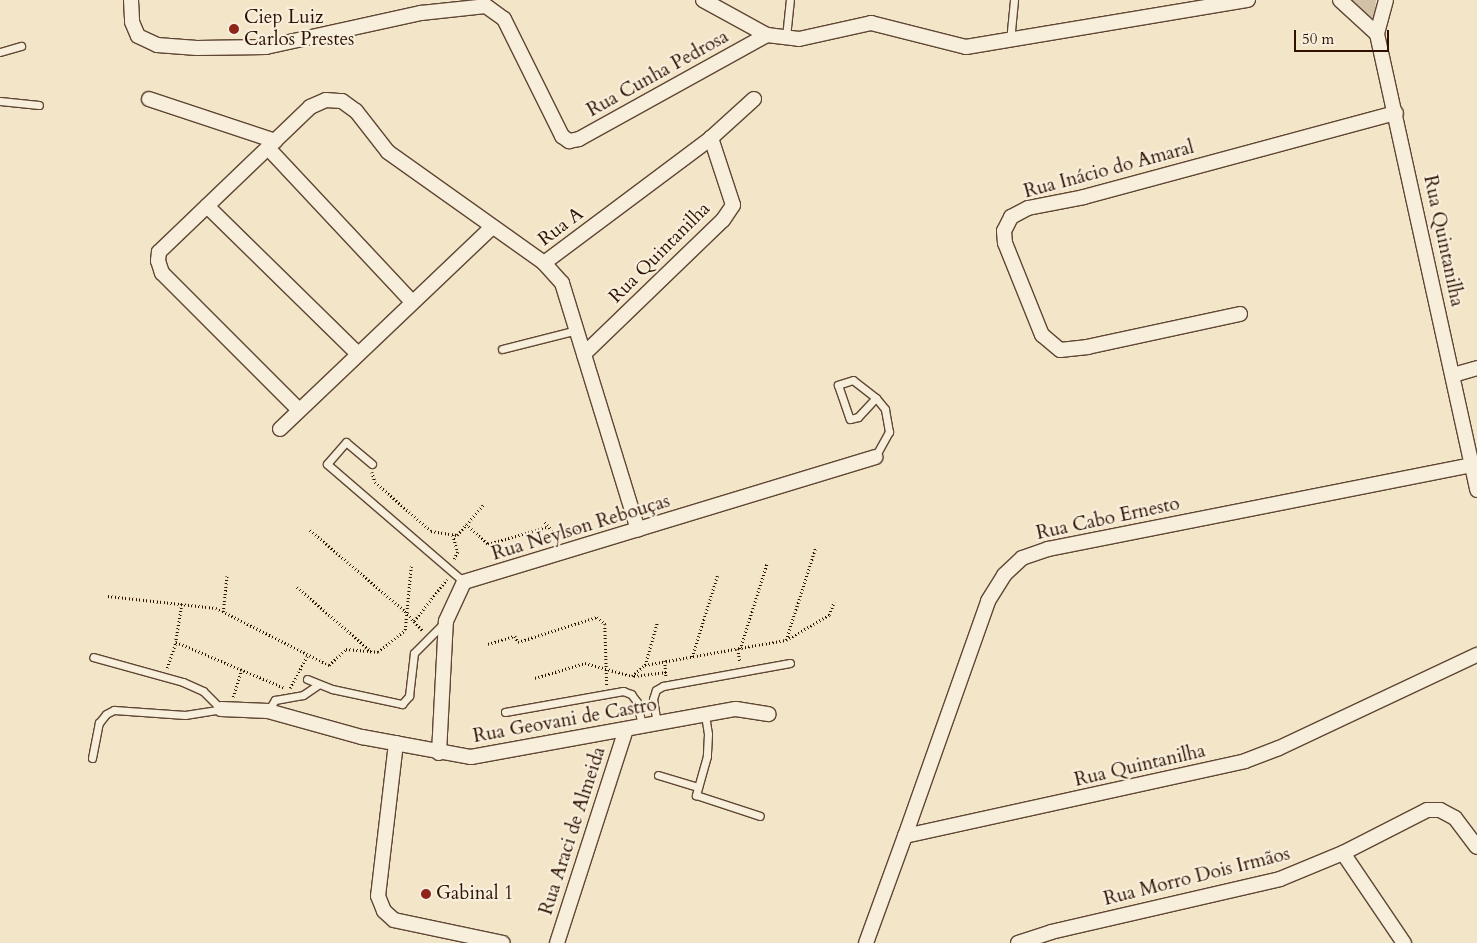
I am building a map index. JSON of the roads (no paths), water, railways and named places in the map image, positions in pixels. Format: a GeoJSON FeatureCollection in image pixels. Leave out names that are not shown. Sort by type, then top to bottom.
{"type":"FeatureCollection","features":[{"type":"Feature","properties":{"kind":"street","name":"Rua Cunha Pedrosa"},"geometry":{"type":"LineString","coordinates":[[131,0],[132,22],[138,36],[157,45],[197,48],[266,47],[421,13],[486,6],[504,19],[562,136],[569,141],[579,139],[767,35]]}},
{"type":"Feature","properties":{"kind":"street"},"geometry":{"type":"LineString","coordinates":[[703,0],[767,35],[799,39],[828,34],[859,23],[871,22],[966,47],[1010,42],[1248,0]]}},
{"type":"Feature","properties":{"kind":"street"},"geometry":{"type":"LineString","coordinates":[[1340,0],[1377,34]]}},
{"type":"Feature","properties":{"kind":"street","name":"Rua Quintanilha"},"geometry":{"type":"LineString","coordinates":[[1386,0],[1377,34],[1396,113],[1477,490]]}},
{"type":"Feature","properties":{"kind":"street"},"geometry":{"type":"LineString","coordinates":[[149,99],[271,144],[412,302]]}},
{"type":"Feature","properties":{"kind":"street","name":"Rua A"},"geometry":{"type":"LineString","coordinates":[[638,530],[562,283],[544,263],[711,138],[754,99]]}},
{"type":"Feature","properties":{"kind":"street"},"geometry":{"type":"LineString","coordinates":[[299,410],[162,273],[158,262],[159,252],[310,107],[326,100],[342,101],[356,110],[388,152],[491,228],[544,263]]}},
{"type":"Feature","properties":{"kind":"street","name":"Rua Inácio do Amaral"},"geometry":{"type":"LineString","coordinates":[[1240,314],[1088,347],[1060,350],[1042,335],[1005,244],[1004,232],[1011,217],[1028,208],[1084,197],[1396,113]]}},
{"type":"Feature","properties":{"kind":"street","name":"Rua Quintanilha"},"geometry":{"type":"LineString","coordinates":[[584,354],[728,212],[732,204],[729,186],[711,138]]}},
{"type":"Feature","properties":{"kind":"street"},"geometry":{"type":"LineString","coordinates":[[207,206],[358,354]]}},
{"type":"Feature","properties":{"kind":"street"},"geometry":{"type":"LineString","coordinates":[[280,430],[491,228]]}},
{"type":"Feature","properties":{"kind":"street"},"geometry":{"type":"LineString","coordinates":[[1453,375],[1477,368]]}},
{"type":"Feature","properties":{"kind":"street","name":"Rua Neylson Rebouças"},"geometry":{"type":"LineString","coordinates":[[464,582],[875,457]]}},
{"type":"Feature","properties":{"kind":"street","name":"Rua Cabo Ernesto"},"geometry":{"type":"LineString","coordinates":[[905,836],[988,601],[1004,575],[1022,558],[1048,549],[1471,464]]}},
{"type":"Feature","properties":{"kind":"street"},"geometry":{"type":"LineString","coordinates":[[439,753],[446,620],[464,582]]}},
{"type":"Feature","properties":{"kind":"street","name":"Rua Quintanilha"},"geometry":{"type":"LineString","coordinates":[[905,836],[1245,761],[1279,748],[1477,655]]}},
{"type":"Feature","properties":{"kind":"street","name":"Rua Geovani de Castro"},"geometry":{"type":"LineString","coordinates":[[227,709],[268,711],[362,737],[439,753],[471,757],[736,710],[769,714]]}},
{"type":"Feature","properties":{"kind":"street","name":"Rua Araci de Almeida"},"geometry":{"type":"LineString","coordinates":[[555,941],[626,730]]}},
{"type":"Feature","properties":{"kind":"street"},"geometry":{"type":"LineString","coordinates":[[396,743],[378,896],[384,911],[394,920],[503,943]]}},
{"type":"Feature","properties":{"kind":"street","name":"Rua Morro Dois Irmãos"},"geometry":{"type":"LineString","coordinates":[[1018,943],[1051,932],[1280,879],[1343,853],[1427,810],[1440,810],[1455,818],[1477,847]]}},
{"type":"Feature","properties":{"kind":"street"},"geometry":{"type":"LineString","coordinates":[[866,943],[905,836]]}},
{"type":"Feature","properties":{"kind":"street"},"geometry":{"type":"LineString","coordinates":[[1343,853],[1404,943]]}},
{"type":"Feature","properties":{"kind":"lane"},"geometry":{"type":"LineString","coordinates":[[786,37],[790,0]]}},
{"type":"Feature","properties":{"kind":"lane"},"geometry":{"type":"LineString","coordinates":[[1010,42],[1014,0]]}},
{"type":"Feature","properties":{"kind":"lane"},"geometry":{"type":"LineString","coordinates":[[0,52],[22,46]]}},
{"type":"Feature","properties":{"kind":"lane"},"geometry":{"type":"LineString","coordinates":[[0,101],[38,105]]}},
{"type":"Feature","properties":{"kind":"lane"},"geometry":{"type":"LineString","coordinates":[[502,349],[577,330]]}},
{"type":"Feature","properties":{"kind":"lane"},"geometry":{"type":"LineString","coordinates":[[875,457],[889,432],[888,415],[876,398],[853,380],[838,384],[850,419],[858,417],[876,398]]}},
{"type":"Feature","properties":{"kind":"lane"},"geometry":{"type":"LineString","coordinates":[[372,464],[346,442],[327,464],[464,582]]}},
{"type":"Feature","properties":{"kind":"lane"},"geometry":{"type":"LineString","coordinates":[[307,679],[318,685],[402,704],[409,696],[414,653],[446,620]]}},
{"type":"Feature","properties":{"kind":"lane"},"geometry":{"type":"LineString","coordinates":[[93,657],[166,677],[203,691],[227,709]]}},
{"type":"Feature","properties":{"kind":"lane"},"geometry":{"type":"LineString","coordinates":[[657,724],[653,698],[656,690],[790,663]]}},
{"type":"Feature","properties":{"kind":"lane"},"geometry":{"type":"LineString","coordinates":[[268,711],[275,700],[303,695],[318,685]]}},
{"type":"Feature","properties":{"kind":"lane"},"geometry":{"type":"LineString","coordinates":[[505,712],[623,691],[631,694],[637,702],[642,726]]}},
{"type":"Feature","properties":{"kind":"lane"},"geometry":{"type":"LineString","coordinates":[[92,758],[99,723],[106,714],[114,710],[185,714],[227,709]]}},
{"type":"Feature","properties":{"kind":"lane"},"geometry":{"type":"LineString","coordinates":[[705,715],[708,734],[707,756],[696,795],[760,816]]}},
{"type":"Feature","properties":{"kind":"lane"},"geometry":{"type":"LineString","coordinates":[[658,775],[698,787]]}},
{"type":"Feature","properties":{"kind":"place","name":"Ciep Luiz Carlos Prestes"},"geometry":{"type":"Point","coordinates":[234,29]}},
{"type":"Feature","properties":{"kind":"place","name":"Gabinal 1"},"geometry":{"type":"Point","coordinates":[426,894]}}]}
